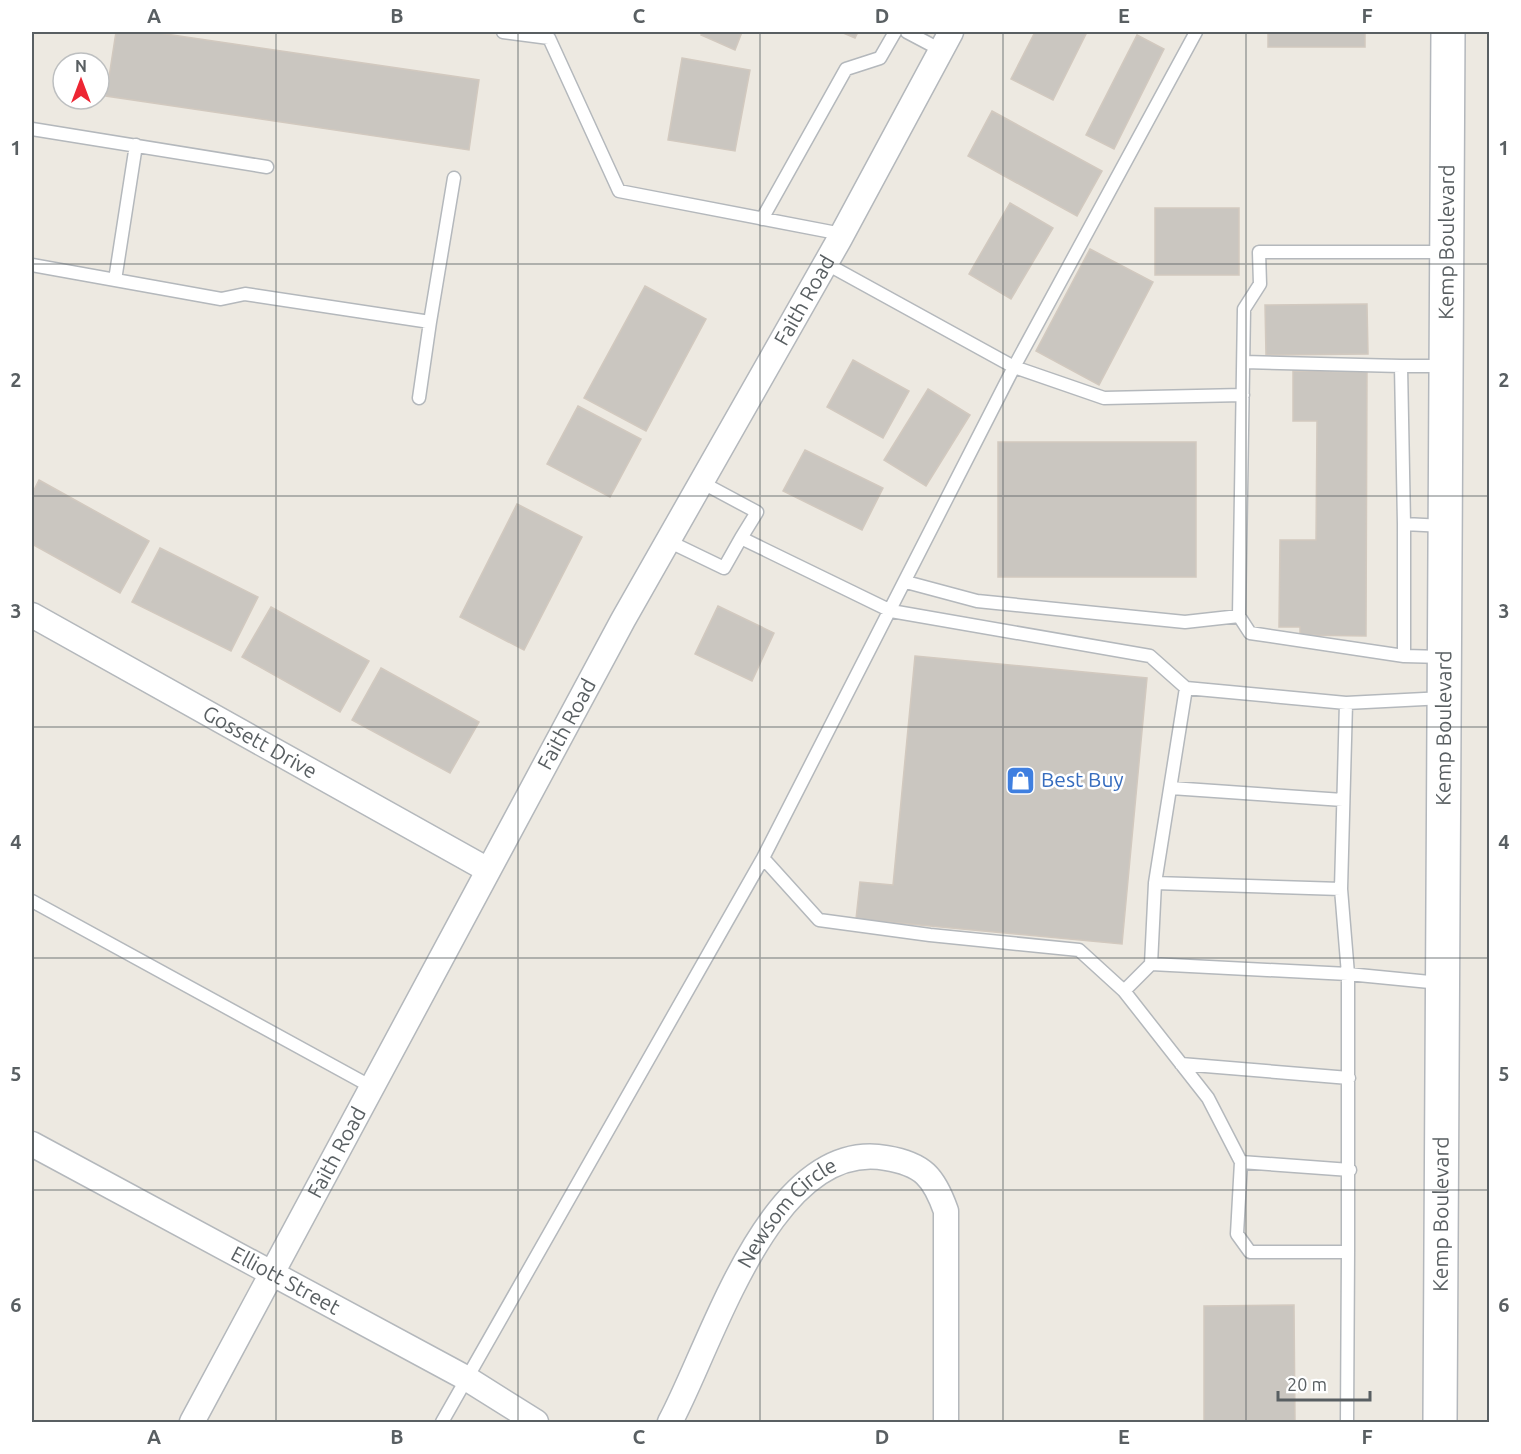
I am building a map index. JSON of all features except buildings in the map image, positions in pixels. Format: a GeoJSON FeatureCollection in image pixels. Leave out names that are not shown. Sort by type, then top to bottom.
{"type":"FeatureCollection","features":[{"type":"Feature","properties":{"kind":"main road","name":"Kemp Boulevard"},"geometry":{"type":"LineString","coordinates":[[1440,1422],[1448,32]]}},
{"type":"Feature","properties":{"kind":"street","name":"Faith Road"},"geometry":{"type":"LineString","coordinates":[[192,1422],[370,1086],[668,541],[842,234],[946,41]]}},
{"type":"Feature","properties":{"kind":"street","name":"Gossett Drive"},"geometry":{"type":"LineString","coordinates":[[32,615],[488,870]]}},
{"type":"Feature","properties":{"kind":"street","name":"Elliott Street"},"geometry":{"type":"LineString","coordinates":[[32,1144],[466,1378],[536,1422]]}},
{"type":"Feature","properties":{"kind":"street","name":"Newsom Circle"},"geometry":{"type":"LineString","coordinates":[[670,1422],[752,1246],[788,1200],[812,1177],[838,1161],[879,1156],[904,1161],[923,1172],[937,1185],[946,1211],[946,1422]]}},
{"type":"Feature","properties":{"kind":"lane"},"geometry":{"type":"LineString","coordinates":[[503,32],[549,38],[619,191],[842,234]]}},
{"type":"Feature","properties":{"kind":"lane"},"geometry":{"type":"LineString","coordinates":[[762,219],[846,69],[880,58],[895,32]]}},
{"type":"Feature","properties":{"kind":"lane"},"geometry":{"type":"LineString","coordinates":[[907,32],[946,41]]}},
{"type":"Feature","properties":{"kind":"lane"},"geometry":{"type":"LineString","coordinates":[[442,1422],[763,858],[1014,367],[1196,32]]}},
{"type":"Feature","properties":{"kind":"lane"},"geometry":{"type":"LineString","coordinates":[[32,129],[267,167]]}},
{"type":"Feature","properties":{"kind":"lane"},"geometry":{"type":"LineString","coordinates":[[115,280],[136,145]]}},
{"type":"Feature","properties":{"kind":"lane"},"geometry":{"type":"LineString","coordinates":[[419,398],[454,178]]}},
{"type":"Feature","properties":{"kind":"lane"},"geometry":{"type":"LineString","coordinates":[[1444,657],[1404,656],[1250,633],[1239,616],[1245,309],[1260,284],[1259,252],[1447,252]]}},
{"type":"Feature","properties":{"kind":"lane"},"geometry":{"type":"LineString","coordinates":[[825,263],[1014,367],[1104,398],[1243,395]]}},
{"type":"Feature","properties":{"kind":"lane"},"geometry":{"type":"LineString","coordinates":[[32,265],[221,298],[245,294],[430,322]]}},
{"type":"Feature","properties":{"kind":"lane"},"geometry":{"type":"LineString","coordinates":[[1244,362],[1446,366]]}},
{"type":"Feature","properties":{"kind":"lane"},"geometry":{"type":"LineString","coordinates":[[1401,366],[1404,656]]}},
{"type":"Feature","properties":{"kind":"lane"},"geometry":{"type":"LineString","coordinates":[[668,541],[724,568],[757,512],[701,482]]}},
{"type":"Feature","properties":{"kind":"lane"},"geometry":{"type":"LineString","coordinates":[[1404,524],[1445,527]]}},
{"type":"Feature","properties":{"kind":"lane"},"geometry":{"type":"LineString","coordinates":[[741,538],[891,611],[1150,656],[1186,688],[1346,703],[1444,698]]}},
{"type":"Feature","properties":{"kind":"lane"},"geometry":{"type":"LineString","coordinates":[[906,582],[977,601],[1185,622],[1239,616]]}},
{"type":"Feature","properties":{"kind":"lane"},"geometry":{"type":"LineString","coordinates":[[1124,991],[1151,964],[1155,883],[1186,688]]}},
{"type":"Feature","properties":{"kind":"lane"},"geometry":{"type":"LineString","coordinates":[[1346,703],[1341,889],[1348,974],[1350,1170],[1347,1422]]}},
{"type":"Feature","properties":{"kind":"lane"},"geometry":{"type":"LineString","coordinates":[[1171,788],[1343,800]]}},
{"type":"Feature","properties":{"kind":"lane"},"geometry":{"type":"LineString","coordinates":[[763,858],[819,920],[930,935],[1079,950],[1124,991],[1208,1098],[1241,1162],[1237,1234],[1250,1252],[1348,1252]]}},
{"type":"Feature","properties":{"kind":"lane"},"geometry":{"type":"LineString","coordinates":[[1155,883],[1341,889]]}},
{"type":"Feature","properties":{"kind":"lane"},"geometry":{"type":"LineString","coordinates":[[32,901],[370,1086]]}},
{"type":"Feature","properties":{"kind":"lane"},"geometry":{"type":"LineString","coordinates":[[1151,964],[1348,974],[1443,984]]}},
{"type":"Feature","properties":{"kind":"lane"},"geometry":{"type":"LineString","coordinates":[[1181,1064],[1348,1078]]}},
{"type":"Feature","properties":{"kind":"lane"},"geometry":{"type":"LineString","coordinates":[[1241,1162],[1350,1170]]}},
{"type":"Feature","properties":{"kind":"place","name":"Best Buy"},"geometry":{"type":"Point","coordinates":[1020,780]}}]}
